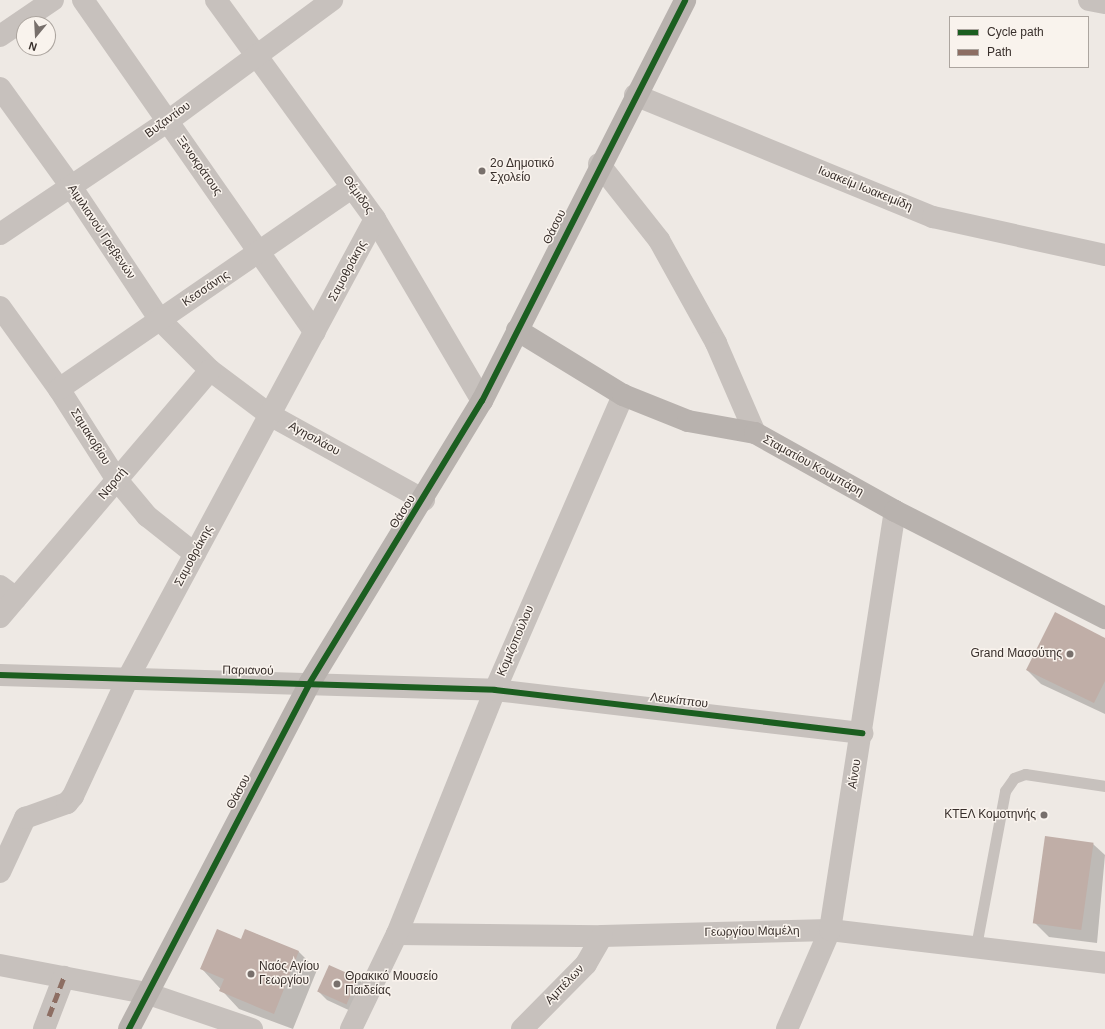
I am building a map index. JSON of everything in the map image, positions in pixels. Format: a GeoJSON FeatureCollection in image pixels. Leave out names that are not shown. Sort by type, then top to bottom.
{"type":"FeatureCollection","features":[{"type":"Feature","properties":{"kind":"street"},"geometry":{"type":"LineString","coordinates":[[0,36],[52,0]]}},
{"type":"Feature","properties":{"kind":"street","name":"Ξενοκράτους"},"geometry":{"type":"LineString","coordinates":[[83,0],[315,332]]}},
{"type":"Feature","properties":{"kind":"street","name":"Θέμιδος"},"geometry":{"type":"LineString","coordinates":[[216,0],[375,219],[482,401]]}},
{"type":"Feature","properties":{"kind":"street","name":"Βυζαντίου"},"geometry":{"type":"LineString","coordinates":[[0,234],[72,188],[168,121],[332,0]]}},
{"type":"Feature","properties":{"kind":"street","name":"Θάσου"},"geometry":{"type":"LineString","coordinates":[[129,1029],[146,993],[309,684],[424,500],[482,401],[599,164],[684,0]]}},
{"type":"Feature","properties":{"kind":"street"},"geometry":{"type":"LineString","coordinates":[[1089,0],[1105,3]]}},
{"type":"Feature","properties":{"kind":"street","name":"Αιμιλιανού Γρεβενών"},"geometry":{"type":"LineString","coordinates":[[0,88],[72,188],[160,320],[210,370]]}},
{"type":"Feature","properties":{"kind":"street","name":"Ιωακείμ Ιωακειμίδη"},"geometry":{"type":"LineString","coordinates":[[635,95],[933,217],[1105,255]]}},
{"type":"Feature","properties":{"kind":"street"},"geometry":{"type":"LineString","coordinates":[[599,164],[659,240],[716,343],[755,433]]}},
{"type":"Feature","properties":{"kind":"street","name":"Κεσσάνης"},"geometry":{"type":"LineString","coordinates":[[59,389],[352,188]]}},
{"type":"Feature","properties":{"kind":"street","name":"Σαμοθράκης"},"geometry":{"type":"LineString","coordinates":[[0,872],[26,818],[71,800],[127,680],[375,219]]}},
{"type":"Feature","properties":{"kind":"street","name":"Σαμακοβίου"},"geometry":{"type":"LineString","coordinates":[[0,307],[59,389],[117,480],[148,516],[195,554]]}},
{"type":"Feature","properties":{"kind":"street","name":"Σταματίου Κουμπάρη"},"geometry":{"type":"LineString","coordinates":[[517,330],[623,395],[688,422],[755,433],[895,511],[1105,618]]}},
{"type":"Feature","properties":{"kind":"street","name":"Αγησιλάου"},"geometry":{"type":"LineString","coordinates":[[210,370],[270,415],[424,500]]}},
{"type":"Feature","properties":{"kind":"street","name":"Ναρσή"},"geometry":{"type":"LineString","coordinates":[[0,617],[8,592],[117,480],[210,370]]}},
{"type":"Feature","properties":{"kind":"street","name":"Κομιζοπούλου"},"geometry":{"type":"LineString","coordinates":[[351,1029],[396,934],[495,690],[623,395]]}},
{"type":"Feature","properties":{"kind":"street","name":"Αίνου"},"geometry":{"type":"LineString","coordinates":[[787,1029],[830,930],[862,733],[895,511]]}},
{"type":"Feature","properties":{"kind":"street","name":"Παριανού"},"geometry":{"type":"LineString","coordinates":[[0,675],[495,690]]}},
{"type":"Feature","properties":{"kind":"street","name":"Λευκίππου"},"geometry":{"type":"LineString","coordinates":[[495,690],[862,733]]}},
{"type":"Feature","properties":{"kind":"street","name":"Γεωργίου Μαμέλη"},"geometry":{"type":"LineString","coordinates":[[396,934],[602,936],[830,930],[976,946],[1105,963]]}},
{"type":"Feature","properties":{"kind":"street","name":"Αμπέλων"},"geometry":{"type":"LineString","coordinates":[[522,1029],[586,964],[602,936]]}},
{"type":"Feature","properties":{"kind":"street"},"geometry":{"type":"LineString","coordinates":[[0,965],[146,993],[224,1024],[252,1029]]}},
{"type":"Feature","properties":{"kind":"street"},"geometry":{"type":"LineString","coordinates":[[46,1023],[64,977]]}},
{"type":"Feature","properties":{"kind":"lane"},"geometry":{"type":"LineString","coordinates":[[976,946],[1005,791],[1014,778],[1025,774],[1105,786]]}},
{"type":"Feature","properties":{"kind":"building","name":"Grand Μασούτης"},"geometry":{"type":"Polygon","coordinates":[[[1055,612],[1105,638],[1105,681],[1094,703],[1026,670],[1055,612]]]}},
{"type":"Feature","properties":{"kind":"building"},"geometry":{"type":"Polygon","coordinates":[[[1045,836],[1094,843],[1081,930],[1033,923],[1045,836]]]}},
{"type":"Feature","properties":{"kind":"building","name":"Ναός Αγίου Γεωργίου"},"geometry":{"type":"Polygon","coordinates":[[[217,929],[241,939],[245,929],[299,951],[274,1014],[219,991],[224,979],[200,969],[217,929]]]}},
{"type":"Feature","properties":{"kind":"building","name":"Θρακικό Μουσείο Παιδείας"},"geometry":{"type":"Polygon","coordinates":[[[329,965],[358,978],[346,1005],[317,991],[329,965]]]}},
{"type":"Feature","properties":{"kind":"marked path"},"geometry":{"type":"LineString","coordinates":[[49,1016],[64,977]]}},
{"type":"Feature","properties":{"kind":"cycle path"},"geometry":{"type":"LineString","coordinates":[[129,1029],[309,684],[482,401],[685,0]]}},
{"type":"Feature","properties":{"kind":"cycle path"},"geometry":{"type":"LineString","coordinates":[[0,675],[495,690],[862,733]]}},
{"type":"Feature","properties":{"kind":"place","name":"2ο Δημοτικό Σχολείο"},"geometry":{"type":"Point","coordinates":[482,171]}},
{"type":"Feature","properties":{"kind":"place","name":"Grand Μασούτης"},"geometry":{"type":"Point","coordinates":[1070,654]}},
{"type":"Feature","properties":{"kind":"place","name":"ΚΤΕΛ Κομοτηνής"},"geometry":{"type":"Point","coordinates":[1044,815]}},
{"type":"Feature","properties":{"kind":"place","name":"Ναός Αγίου Γεωργίου"},"geometry":{"type":"Point","coordinates":[251,974]}},
{"type":"Feature","properties":{"kind":"place","name":"Θρακικό Μουσείο Παιδείας"},"geometry":{"type":"Point","coordinates":[337,984]}}]}
